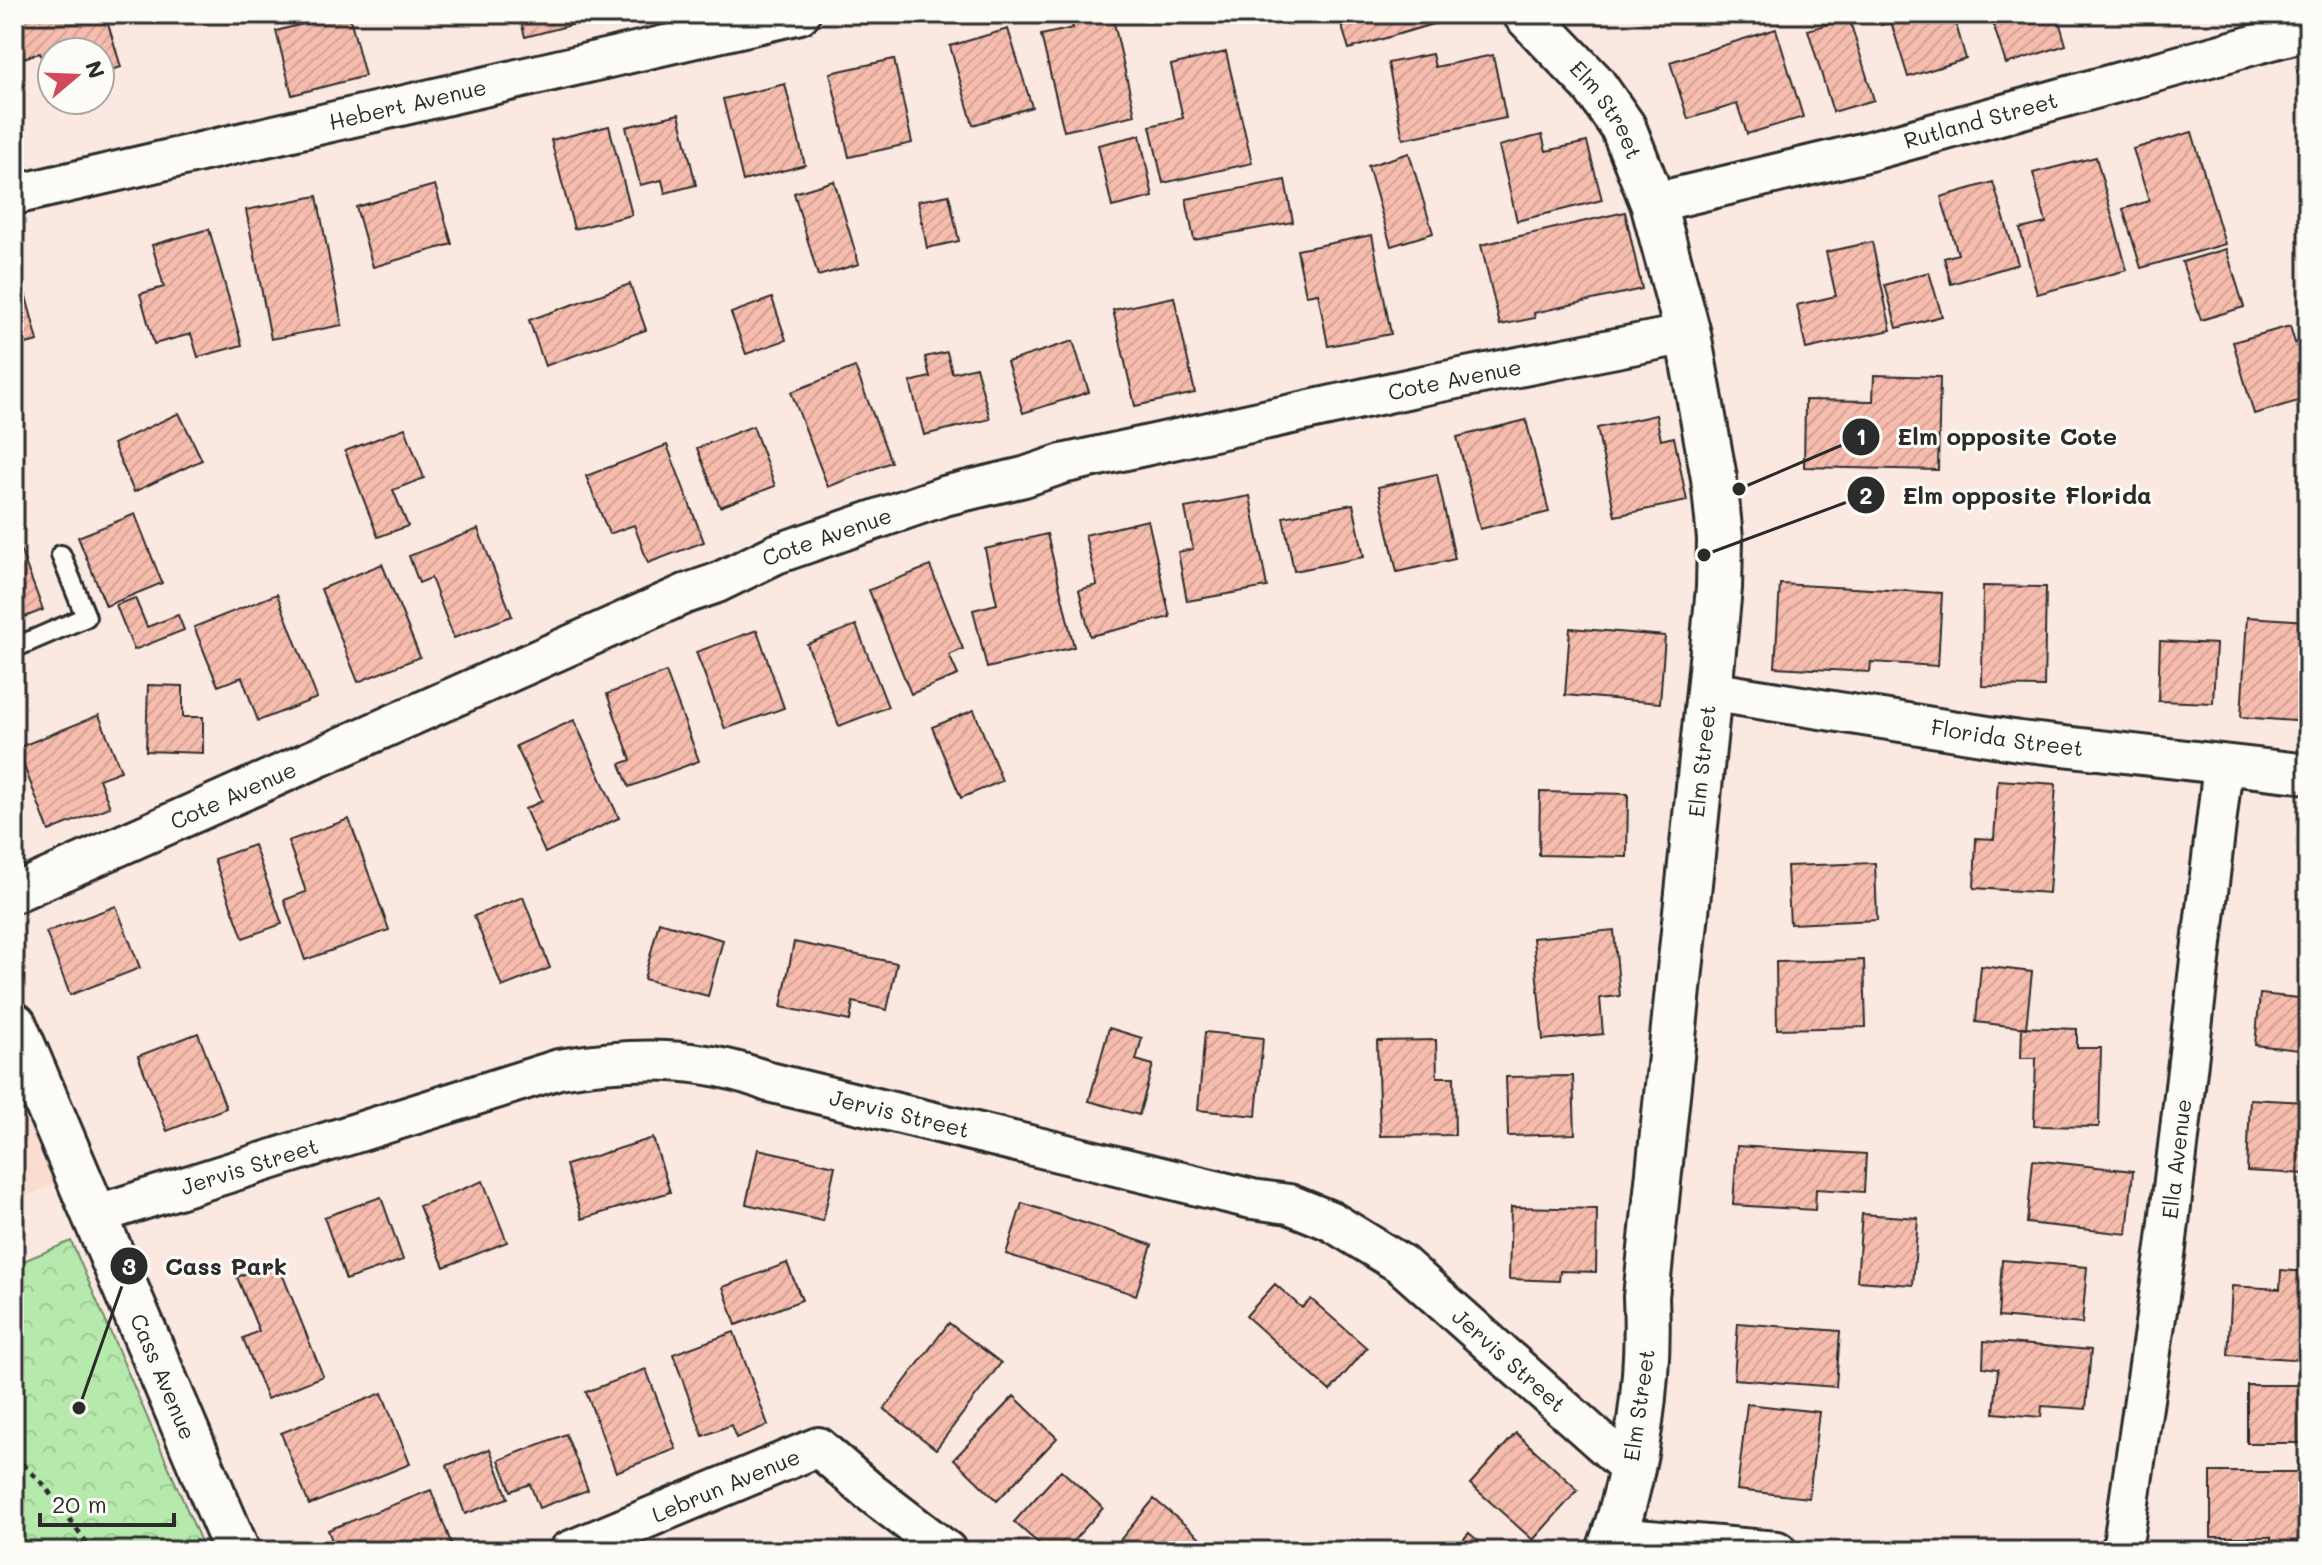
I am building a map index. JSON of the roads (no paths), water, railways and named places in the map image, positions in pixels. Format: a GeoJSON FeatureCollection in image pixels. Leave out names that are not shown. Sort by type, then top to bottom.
{"type":"FeatureCollection","features":[{"type":"Feature","properties":{"kind":"street","name":"Hebert Avenue"},"geometry":{"type":"LineString","coordinates":[[14,195],[800,14]]}},
{"type":"Feature","properties":{"kind":"street","name":"Elm Street"},"geometry":{"type":"LineString","coordinates":[[1526,14],[1593,84],[1623,127],[1653,203],[1688,334],[1714,478],[1720,539],[1719,588],[1709,691],[1646,1297],[1648,1337],[1639,1425],[1624,1511],[1612,1544]]}},
{"type":"Feature","properties":{"kind":"street","name":"Rutland Street"},"geometry":{"type":"LineString","coordinates":[[1653,203],[1866,152],[2308,30]]}},
{"type":"Feature","properties":{"kind":"street","name":"Cote Avenue"},"geometry":{"type":"LineString","coordinates":[[14,893],[685,594],[717,583],[776,554],[944,496],[1024,477],[1062,464],[1420,386],[1688,334]]}},
{"type":"Feature","properties":{"kind":"street","name":"Florida Street"},"geometry":{"type":"LineString","coordinates":[[1709,691],[2019,741],[2308,774]]}},
{"type":"Feature","properties":{"kind":"street","name":"Ella Avenue"},"geometry":{"type":"LineString","coordinates":[[2122,1551],[2166,1248],[2223,765]]}},
{"type":"Feature","properties":{"kind":"street","name":"Cass Avenue"},"geometry":{"type":"LineString","coordinates":[[14,1025],[237,1551]]}},
{"type":"Feature","properties":{"kind":"street","name":"Jervis Street"},"geometry":{"type":"LineString","coordinates":[[95,1215],[559,1069],[610,1060],[640,1059],[712,1066],[1206,1188],[1289,1204],[1331,1221],[1401,1264],[1630,1468]]}},
{"type":"Feature","properties":{"kind":"street","name":"Lebrun Avenue"},"geometry":{"type":"LineString","coordinates":[[569,1551],[818,1447],[947,1551]]}},
{"type":"Feature","properties":{"kind":"street"},"geometry":{"type":"LineString","coordinates":[[1612,1544],[1777,1551]]}},
{"type":"Feature","properties":{"kind":"lane"},"geometry":{"type":"LineString","coordinates":[[14,648],[86,617],[61,555]]}},
{"type":"Feature","properties":{"kind":"place","name":"Elm opposite Cote"},"geometry":{"type":"Point","coordinates":[1739,489]}},
{"type":"Feature","properties":{"kind":"place","name":"Elm opposite Florida"},"geometry":{"type":"Point","coordinates":[1704,555]}},
{"type":"Feature","properties":{"kind":"place","name":"Cass Park"},"geometry":{"type":"Point","coordinates":[79,1408]}}]}
